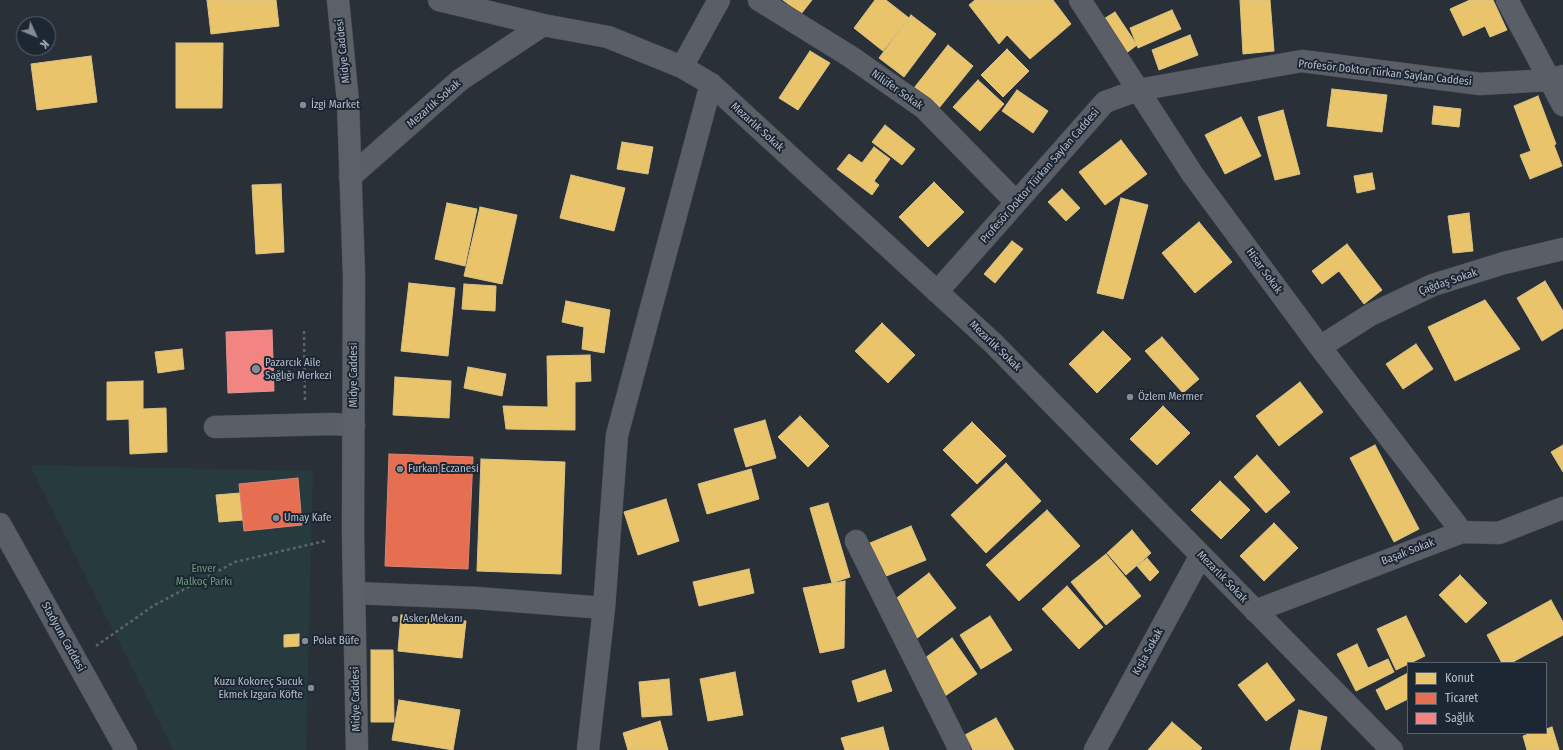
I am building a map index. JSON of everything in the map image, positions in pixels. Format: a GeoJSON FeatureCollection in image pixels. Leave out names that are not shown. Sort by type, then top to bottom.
{"type":"FeatureCollection","features":[{"type":"Feature","properties":{"kind":"main road","name":"Midye Caddesi"},"geometry":{"type":"LineString","coordinates":[[338,0],[348,102],[354,276],[357,750]]}},
{"type":"Feature","properties":{"kind":"street","name":"Mezarlık Sokak"},"geometry":{"type":"LineString","coordinates":[[439,0],[543,25],[608,37],[682,67],[711,84],[993,343],[1392,750]]}},
{"type":"Feature","properties":{"kind":"street"},"geometry":{"type":"LineString","coordinates":[[682,67],[719,0]]}},
{"type":"Feature","properties":{"kind":"street","name":"Nilüfer Sokak"},"geometry":{"type":"LineString","coordinates":[[759,0],[851,57],[924,108],[1016,202]]}},
{"type":"Feature","properties":{"kind":"street","name":"Hisar Sokak"},"geometry":{"type":"LineString","coordinates":[[1080,0],[1193,175],[1320,347],[1462,532]]}},
{"type":"Feature","properties":{"kind":"street"},"geometry":{"type":"LineString","coordinates":[[1507,0],[1557,78],[1563,105]]}},
{"type":"Feature","properties":{"kind":"street","name":"Mezarlık Sokak"},"geometry":{"type":"LineString","coordinates":[[350,177],[460,80],[543,25]]}},
{"type":"Feature","properties":{"kind":"street","name":"Profesör Doktor Türkan Saylan Caddesi"},"geometry":{"type":"LineString","coordinates":[[937,292],[1105,102],[1138,90],[1302,61],[1480,84],[1557,78]]}},
{"type":"Feature","properties":{"kind":"street"},"geometry":{"type":"LineString","coordinates":[[588,750],[604,608],[617,434],[711,84]]}},
{"type":"Feature","properties":{"kind":"street","name":"Çağdaş Sokak"},"geometry":{"type":"LineString","coordinates":[[1320,347],[1370,315],[1432,285],[1563,249]]}},
{"type":"Feature","properties":{"kind":"street"},"geometry":{"type":"LineString","coordinates":[[215,427],[306,426],[331,424],[354,426]]}},
{"type":"Feature","properties":{"kind":"street","name":"Başak Sokak"},"geometry":{"type":"LineString","coordinates":[[1255,611],[1462,532],[1499,533],[1563,508]]}},
{"type":"Feature","properties":{"kind":"street","name":"Stadyum Caddesi"},"geometry":{"type":"LineString","coordinates":[[0,524],[126,750]]}},
{"type":"Feature","properties":{"kind":"street"},"geometry":{"type":"LineString","coordinates":[[856,541],[960,750]]}},
{"type":"Feature","properties":{"kind":"street","name":"Kışla Sokak"},"geometry":{"type":"LineString","coordinates":[[1095,750],[1201,555]]}},
{"type":"Feature","properties":{"kind":"street"},"geometry":{"type":"LineString","coordinates":[[355,593],[476,598],[604,608]]}},
{"type":"Feature","properties":{"kind":"path"},"geometry":{"type":"LineString","coordinates":[[304,331],[306,426]]}},
{"type":"Feature","properties":{"kind":"path"},"geometry":{"type":"LineString","coordinates":[[76,660],[153,606],[234,562],[325,541]]}},
{"type":"Feature","properties":{"kind":"green space","name":"Enver Malkoç Parkı"},"geometry":{"type":"Polygon","coordinates":[[[30,465],[313,471],[306,750],[173,750],[30,465]]]}},
{"type":"Feature","properties":{"kind":"building: Konut"},"geometry":{"type":"Polygon","coordinates":[[[207,0],[276,0],[279,26],[211,34],[207,0]]]}},
{"type":"Feature","properties":{"kind":"building: Konut"},"geometry":{"type":"Polygon","coordinates":[[[783,0],[812,0],[801,14],[783,0]]]}},
{"type":"Feature","properties":{"kind":"building: Konut"},"geometry":{"type":"Polygon","coordinates":[[[875,0],[886,0],[909,18],[883,51],[854,28],[875,0]]]}},
{"type":"Feature","properties":{"kind":"building: Konut"},"geometry":{"type":"Polygon","coordinates":[[[975,0],[1053,0],[1071,24],[1030,59],[1007,35],[999,44],[969,5],[975,0]]]}},
{"type":"Feature","properties":{"kind":"building: Konut"},"geometry":{"type":"Polygon","coordinates":[[[1240,0],[1270,0],[1274,51],[1243,54],[1240,0]]]}},
{"type":"Feature","properties":{"kind":"building: Konut"},"geometry":{"type":"Polygon","coordinates":[[[1470,0],[1493,0],[1507,30],[1490,37],[1485,26],[1463,36],[1450,9],[1470,0]]]}},
{"type":"Feature","properties":{"kind":"building: Konut"},"geometry":{"type":"Polygon","coordinates":[[[1172,10],[1181,29],[1138,48],[1130,28],[1172,10]]]}},
{"type":"Feature","properties":{"kind":"building: Konut"},"geometry":{"type":"Polygon","coordinates":[[[1115,12],[1137,45],[1125,54],[1102,20],[1115,12]]]}},
{"type":"Feature","properties":{"kind":"building: Konut"},"geometry":{"type":"Polygon","coordinates":[[[911,15],[936,34],[904,77],[879,58],[911,15]]]}},
{"type":"Feature","properties":{"kind":"building: Konut"},"geometry":{"type":"Polygon","coordinates":[[[1190,35],[1198,55],[1159,70],[1152,50],[1190,35]]]}},
{"type":"Feature","properties":{"kind":"building: Konut"},"geometry":{"type":"Polygon","coordinates":[[[176,43],[223,43],[222,108],[176,108],[176,43]]]}},
{"type":"Feature","properties":{"kind":"building: Konut"},"geometry":{"type":"Polygon","coordinates":[[[948,45],[973,66],[939,108],[914,88],[948,45]]]}},
{"type":"Feature","properties":{"kind":"building: Konut"},"geometry":{"type":"Polygon","coordinates":[[[1007,49],[1029,71],[1003,97],[981,75],[1007,49]]]}},
{"type":"Feature","properties":{"kind":"building: Konut"},"geometry":{"type":"Polygon","coordinates":[[[810,51],[830,63],[798,110],[779,98],[810,51]]]}},
{"type":"Feature","properties":{"kind":"building: Konut"},"geometry":{"type":"Polygon","coordinates":[[[91,56],[97,102],[37,110],[31,64],[91,56]]]}},
{"type":"Feature","properties":{"kind":"building: Konut"},"geometry":{"type":"Polygon","coordinates":[[[978,80],[1004,104],[980,131],[953,107],[978,80]]]}},
{"type":"Feature","properties":{"kind":"building: Konut"},"geometry":{"type":"Polygon","coordinates":[[[1332,89],[1387,95],[1382,132],[1327,126],[1332,89]]]}},
{"type":"Feature","properties":{"kind":"building: Konut"},"geometry":{"type":"Polygon","coordinates":[[[1017,90],[1048,111],[1033,133],[1002,111],[1017,90]]]}},
{"type":"Feature","properties":{"kind":"building: Konut"},"geometry":{"type":"Polygon","coordinates":[[[1538,96],[1556,144],[1554,145],[1562,166],[1530,179],[1520,155],[1531,151],[1514,106],[1538,96]]]}},
{"type":"Feature","properties":{"kind":"building: Konut"},"geometry":{"type":"Polygon","coordinates":[[[1434,106],[1461,109],[1459,127],[1432,124],[1434,106]]]}},
{"type":"Feature","properties":{"kind":"building: Konut"},"geometry":{"type":"Polygon","coordinates":[[[1283,110],[1300,174],[1275,180],[1258,117],[1283,110]]]}},
{"type":"Feature","properties":{"kind":"building: Konut"},"geometry":{"type":"Polygon","coordinates":[[[1241,117],[1261,156],[1225,174],[1205,135],[1241,117]]]}},
{"type":"Feature","properties":{"kind":"building: Konut"},"geometry":{"type":"Polygon","coordinates":[[[885,125],[915,149],[902,165],[872,142],[885,125]]]}},
{"type":"Feature","properties":{"kind":"building: Konut"},"geometry":{"type":"Polygon","coordinates":[[[1121,140],[1147,174],[1105,205],[1079,172],[1121,140]]]}},
{"type":"Feature","properties":{"kind":"building: Konut"},"geometry":{"type":"Polygon","coordinates":[[[622,142],[653,147],[648,174],[617,169],[622,142]]]}},
{"type":"Feature","properties":{"kind":"building: Konut"},"geometry":{"type":"Polygon","coordinates":[[[874,147],[890,159],[874,181],[879,185],[872,195],[837,169],[849,154],[862,163],[874,147]]]}},
{"type":"Feature","properties":{"kind":"building: Konut"},"geometry":{"type":"Polygon","coordinates":[[[1372,173],[1375,189],[1357,193],[1354,176],[1372,173]]]}},
{"type":"Feature","properties":{"kind":"building: Konut"},"geometry":{"type":"Polygon","coordinates":[[[571,175],[625,188],[614,231],[560,218],[571,175]]]}},
{"type":"Feature","properties":{"kind":"building: Konut"},"geometry":{"type":"Polygon","coordinates":[[[934,182],[964,212],[928,247],[899,217],[934,182]]]}},
{"type":"Feature","properties":{"kind":"building: Konut"},"geometry":{"type":"Polygon","coordinates":[[[281,184],[284,252],[256,254],[252,185],[281,184]]]}},
{"type":"Feature","properties":{"kind":"building: Konut"},"geometry":{"type":"Polygon","coordinates":[[[1062,189],[1080,208],[1066,221],[1048,202],[1062,189]]]}},
{"type":"Feature","properties":{"kind":"building: Konut"},"geometry":{"type":"Polygon","coordinates":[[[1121,198],[1148,205],[1123,299],[1097,293],[1121,198]]]}},
{"type":"Feature","properties":{"kind":"building: Konut"},"geometry":{"type":"Polygon","coordinates":[[[447,203],[477,209],[465,266],[435,259],[447,203]]]}},
{"type":"Feature","properties":{"kind":"building: Konut"},"geometry":{"type":"Polygon","coordinates":[[[480,207],[517,215],[502,284],[464,276],[480,207]]]}},
{"type":"Feature","properties":{"kind":"building: Konut"},"geometry":{"type":"Polygon","coordinates":[[[1469,213],[1473,251],[1453,253],[1448,216],[1469,213]]]}},
{"type":"Feature","properties":{"kind":"building: Konut"},"geometry":{"type":"Polygon","coordinates":[[[1199,222],[1232,262],[1195,293],[1162,253],[1199,222]]]}},
{"type":"Feature","properties":{"kind":"building: Konut"},"geometry":{"type":"Polygon","coordinates":[[[1012,241],[1023,249],[995,283],[984,274],[1012,241]]]}},
{"type":"Feature","properties":{"kind":"building: Konut"},"geometry":{"type":"Polygon","coordinates":[[[1347,244],[1382,290],[1364,304],[1339,271],[1322,284],[1312,271],[1347,244]]]}},
{"type":"Feature","properties":{"kind":"building: Konut"},"geometry":{"type":"Polygon","coordinates":[[[1545,281],[1563,311],[1563,328],[1542,341],[1517,298],[1545,281]]]}},
{"type":"Feature","properties":{"kind":"building: Konut"},"geometry":{"type":"Polygon","coordinates":[[[409,283],[455,288],[448,356],[401,351],[409,283]]]}},
{"type":"Feature","properties":{"kind":"building: Konut"},"geometry":{"type":"Polygon","coordinates":[[[464,284],[496,286],[495,311],[462,309],[464,284]]]}},
{"type":"Feature","properties":{"kind":"building: Konut"},"geometry":{"type":"Polygon","coordinates":[[[1485,300],[1520,349],[1455,381],[1428,327],[1485,300]]]}},
{"type":"Feature","properties":{"kind":"building: Konut"},"geometry":{"type":"Polygon","coordinates":[[[566,301],[610,310],[604,353],[582,349],[584,327],[562,322],[566,301]]]}},
{"type":"Feature","properties":{"kind":"building: Konut"},"geometry":{"type":"Polygon","coordinates":[[[882,323],[915,355],[888,383],[855,351],[882,323]]]}},
{"type":"Feature","properties":{"kind":"building: Konut"},"geometry":{"type":"Polygon","coordinates":[[[1103,331],[1131,359],[1097,393],[1069,364],[1103,331]]]}},
{"type":"Feature","properties":{"kind":"building: Konut"},"geometry":{"type":"Polygon","coordinates":[[[1162,337],[1199,379],[1183,393],[1145,351],[1162,337]]]}},
{"type":"Feature","properties":{"kind":"building: Konut"},"geometry":{"type":"Polygon","coordinates":[[[1416,344],[1433,369],[1403,389],[1386,364],[1416,344]]]}},
{"type":"Feature","properties":{"kind":"building: Konut"},"geometry":{"type":"Polygon","coordinates":[[[182,349],[184,369],[158,373],[155,352],[182,349]]]}},
{"type":"Feature","properties":{"kind":"building: Konut"},"geometry":{"type":"Polygon","coordinates":[[[590,355],[591,381],[575,382],[575,430],[506,429],[503,406],[548,407],[547,356],[590,355]]]}},
{"type":"Feature","properties":{"kind":"building: Konut"},"geometry":{"type":"Polygon","coordinates":[[[468,367],[506,374],[502,396],[464,388],[468,367]]]}},
{"type":"Feature","properties":{"kind":"building: Konut"},"geometry":{"type":"Polygon","coordinates":[[[395,377],[451,381],[449,418],[393,415],[395,377]]]}},
{"type":"Feature","properties":{"kind":"building: Konut"},"geometry":{"type":"Polygon","coordinates":[[[143,381],[143,409],[166,408],[167,452],[130,454],[129,419],[107,420],[107,382],[143,381]]]}},
{"type":"Feature","properties":{"kind":"building: Konut"},"geometry":{"type":"Polygon","coordinates":[[[1300,382],[1323,412],[1279,446],[1256,416],[1300,382]]]}},
{"type":"Feature","properties":{"kind":"building: Konut"},"geometry":{"type":"Polygon","coordinates":[[[1163,406],[1190,433],[1157,465],[1130,439],[1163,406]]]}},
{"type":"Feature","properties":{"kind":"building: Konut"},"geometry":{"type":"Polygon","coordinates":[[[800,416],[829,446],[808,467],[778,437],[800,416]]]}},
{"type":"Feature","properties":{"kind":"building: Konut"},"geometry":{"type":"Polygon","coordinates":[[[765,420],[776,458],[746,467],[734,429],[765,420]]]}},
{"type":"Feature","properties":{"kind":"building: Konut"},"geometry":{"type":"Polygon","coordinates":[[[972,422],[1006,456],[977,484],[943,450],[972,422]]]}},
{"type":"Feature","properties":{"kind":"building: Konut"},"geometry":{"type":"Polygon","coordinates":[[[1375,445],[1419,529],[1394,542],[1350,458],[1375,445]]]}},
{"type":"Feature","properties":{"kind":"building: Konut"},"geometry":{"type":"Polygon","coordinates":[[[1563,445],[1563,472],[1551,452],[1563,445]]]}},
{"type":"Feature","properties":{"kind":"building: Konut"},"geometry":{"type":"Polygon","coordinates":[[[1257,455],[1290,492],[1266,513],[1234,477],[1257,455]]]}},
{"type":"Feature","properties":{"kind":"building: Konut"},"geometry":{"type":"Polygon","coordinates":[[[481,459],[565,462],[561,574],[477,571],[481,459]]]}},
{"type":"Feature","properties":{"kind":"building: Konut"},"geometry":{"type":"Polygon","coordinates":[[[1006,463],[1041,501],[986,553],[951,515],[1006,463]]]}},
{"type":"Feature","properties":{"kind":"building: Konut"},"geometry":{"type":"Polygon","coordinates":[[[751,469],[759,499],[707,514],[698,484],[751,469]]]}},
{"type":"Feature","properties":{"kind":"building: Konut"},"geometry":{"type":"Polygon","coordinates":[[[1220,481],[1250,510],[1221,539],[1191,510],[1220,481]]]}},
{"type":"Feature","properties":{"kind":"building: Konut"},"geometry":{"type":"Polygon","coordinates":[[[240,493],[243,520],[219,522],[216,495],[240,493]]]}},
{"type":"Feature","properties":{"kind":"building: Konut"},"geometry":{"type":"Polygon","coordinates":[[[666,499],[679,541],[638,555],[624,512],[666,499]]]}},
{"type":"Feature","properties":{"kind":"building: Konut"},"geometry":{"type":"Polygon","coordinates":[[[828,503],[850,577],[832,583],[810,508],[828,503]]]}},
{"type":"Feature","properties":{"kind":"building: Konut"},"geometry":{"type":"Polygon","coordinates":[[[1047,510],[1080,546],[1019,601],[986,565],[1047,510]]]}},
{"type":"Feature","properties":{"kind":"building: Konut"},"geometry":{"type":"Polygon","coordinates":[[[1274,523],[1298,548],[1264,581],[1240,556],[1274,523]]]}},
{"type":"Feature","properties":{"kind":"building: Konut"},"geometry":{"type":"Polygon","coordinates":[[[911,526],[926,560],[879,579],[865,545],[911,526]]]}},
{"type":"Feature","properties":{"kind":"building: Konut"},"geometry":{"type":"Polygon","coordinates":[[[1132,530],[1151,553],[1126,575],[1107,553],[1132,530]]]}},
{"type":"Feature","properties":{"kind":"building: Konut"},"geometry":{"type":"Polygon","coordinates":[[[1106,554],[1141,596],[1106,625],[1071,582],[1106,554]]]}},
{"type":"Feature","properties":{"kind":"building: Konut"},"geometry":{"type":"Polygon","coordinates":[[[1147,558],[1159,572],[1150,581],[1137,566],[1147,558]]]}},
{"type":"Feature","properties":{"kind":"building: Konut"},"geometry":{"type":"Polygon","coordinates":[[[749,569],[754,593],[699,606],[693,582],[749,569]]]}},
{"type":"Feature","properties":{"kind":"building: Konut"},"geometry":{"type":"Polygon","coordinates":[[[929,573],[956,608],[916,639],[889,604],[929,573]]]}},
{"type":"Feature","properties":{"kind":"building: Konut"},"geometry":{"type":"Polygon","coordinates":[[[1460,575],[1487,603],[1466,623],[1439,595],[1460,575]]]}},
{"type":"Feature","properties":{"kind":"building: Konut"},"geometry":{"type":"Polygon","coordinates":[[[845,581],[844,648],[820,653],[803,588],[845,581]]]}},
{"type":"Feature","properties":{"kind":"building: Konut"},"geometry":{"type":"Polygon","coordinates":[[[1067,586],[1103,627],[1079,649],[1042,609],[1067,586]]]}},
{"type":"Feature","properties":{"kind":"building: Konut"},"geometry":{"type":"Polygon","coordinates":[[[1551,600],[1563,622],[1563,635],[1513,662],[1501,662],[1487,635],[1551,600]]]}},
{"type":"Feature","properties":{"kind":"building: Konut"},"geometry":{"type":"Polygon","coordinates":[[[401,615],[466,621],[462,658],[398,651],[401,615]]]}},
{"type":"Feature","properties":{"kind":"building: Konut"},"geometry":{"type":"Polygon","coordinates":[[[990,616],[1012,650],[981,669],[960,635],[990,616]]]}},
{"type":"Feature","properties":{"kind":"building: Konut"},"geometry":{"type":"Polygon","coordinates":[[[1406,616],[1425,656],[1413,662],[1407,662],[1407,665],[1396,670],[1377,629],[1406,616]]]}},
{"type":"Feature","properties":{"kind":"building: Konut"},"geometry":{"type":"Polygon","coordinates":[[[299,634],[299,646],[284,647],[284,635],[299,634]]]}},
{"type":"Feature","properties":{"kind":"building: Konut"},"geometry":{"type":"Polygon","coordinates":[[[952,638],[977,674],[945,696],[921,661],[952,638]]]}},
{"type":"Feature","properties":{"kind":"building: Konut"},"geometry":{"type":"Polygon","coordinates":[[[1357,644],[1368,668],[1388,659],[1394,672],[1356,691],[1337,654],[1357,644]]]}},
{"type":"Feature","properties":{"kind":"building: Konut"},"geometry":{"type":"Polygon","coordinates":[[[371,650],[393,650],[394,722],[371,722],[371,650]]]}},
{"type":"Feature","properties":{"kind":"building: Konut"},"geometry":{"type":"Polygon","coordinates":[[[1267,663],[1295,700],[1266,721],[1238,685],[1267,663]]]}},
{"type":"Feature","properties":{"kind":"building: Konut"},"geometry":{"type":"Polygon","coordinates":[[[885,670],[892,691],[858,702],[852,681],[885,670]]]}},
{"type":"Feature","properties":{"kind":"building: Konut"},"geometry":{"type":"Polygon","coordinates":[[[735,672],[743,715],[708,721],[700,679],[735,672]]]}},
{"type":"Feature","properties":{"kind":"building: Konut"},"geometry":{"type":"Polygon","coordinates":[[[1407,674],[1407,700],[1386,710],[1376,690],[1407,674]]]}},
{"type":"Feature","properties":{"kind":"building: Konut"},"geometry":{"type":"Polygon","coordinates":[[[669,679],[672,715],[642,717],[639,682],[669,679]]]}},
{"type":"Feature","properties":{"kind":"building: Konut"},"geometry":{"type":"Polygon","coordinates":[[[399,700],[460,710],[453,750],[392,740],[399,700]]]}},
{"type":"Feature","properties":{"kind":"building: Konut"},"geometry":{"type":"Polygon","coordinates":[[[1299,710],[1327,717],[1320,750],[1290,750],[1299,710]]]}},
{"type":"Feature","properties":{"kind":"building: Konut"},"geometry":{"type":"Polygon","coordinates":[[[996,718],[1014,750],[973,750],[965,735],[996,718]]]}},
{"type":"Feature","properties":{"kind":"building: Konut"},"geometry":{"type":"Polygon","coordinates":[[[660,721],[668,750],[628,750],[623,733],[660,721]]]}},
{"type":"Feature","properties":{"kind":"building: Konut"},"geometry":{"type":"Polygon","coordinates":[[[1172,722],[1202,748],[1200,750],[1148,750],[1172,722]]]}},
{"type":"Feature","properties":{"kind":"building: Konut"},"geometry":{"type":"Polygon","coordinates":[[[883,727],[889,750],[845,750],[841,738],[883,727]]]}},
{"type":"Feature","properties":{"kind":"building: Konut"},"geometry":{"type":"Polygon","coordinates":[[[1552,727],[1559,750],[1527,750],[1523,736],[1529,734],[1547,734],[1547,729],[1552,727]]]}},
{"type":"Feature","properties":{"kind":"building: Ticaret"},"geometry":{"type":"Polygon","coordinates":[[[389,454],[473,457],[468,569],[385,566],[389,454]]]}},
{"type":"Feature","properties":{"kind":"building: Ticaret"},"geometry":{"type":"Polygon","coordinates":[[[298,478],[302,525],[244,531],[239,484],[298,478]]]}},
{"type":"Feature","properties":{"kind":"building: Sağlık"},"geometry":{"type":"Polygon","coordinates":[[[272,330],[274,391],[228,393],[226,332],[272,330]]]}},
{"type":"Feature","properties":{"kind":"place","name":"İzgi Market"},"geometry":{"type":"Point","coordinates":[303,105]}},
{"type":"Feature","properties":{"kind":"place","name":"Pazarcık Aile Sağlığı Merkezi"},"geometry":{"type":"Point","coordinates":[256,369]}},
{"type":"Feature","properties":{"kind":"place","name":"Özlem Mermer"},"geometry":{"type":"Point","coordinates":[1130,397]}},
{"type":"Feature","properties":{"kind":"place","name":"Furkan Eczanesi"},"geometry":{"type":"Point","coordinates":[400,469]}},
{"type":"Feature","properties":{"kind":"place","name":"Umay Kafe"},"geometry":{"type":"Point","coordinates":[276,518]}},
{"type":"Feature","properties":{"kind":"place","name":"Asker Mekanı"},"geometry":{"type":"Point","coordinates":[395,619]}},
{"type":"Feature","properties":{"kind":"place","name":"Polat Büfe"},"geometry":{"type":"Point","coordinates":[305,641]}},
{"type":"Feature","properties":{"kind":"place","name":"Kuzu Kokoreç Sucuk Ekmek Izgara Köfte"},"geometry":{"type":"Point","coordinates":[311,688]}}]}
